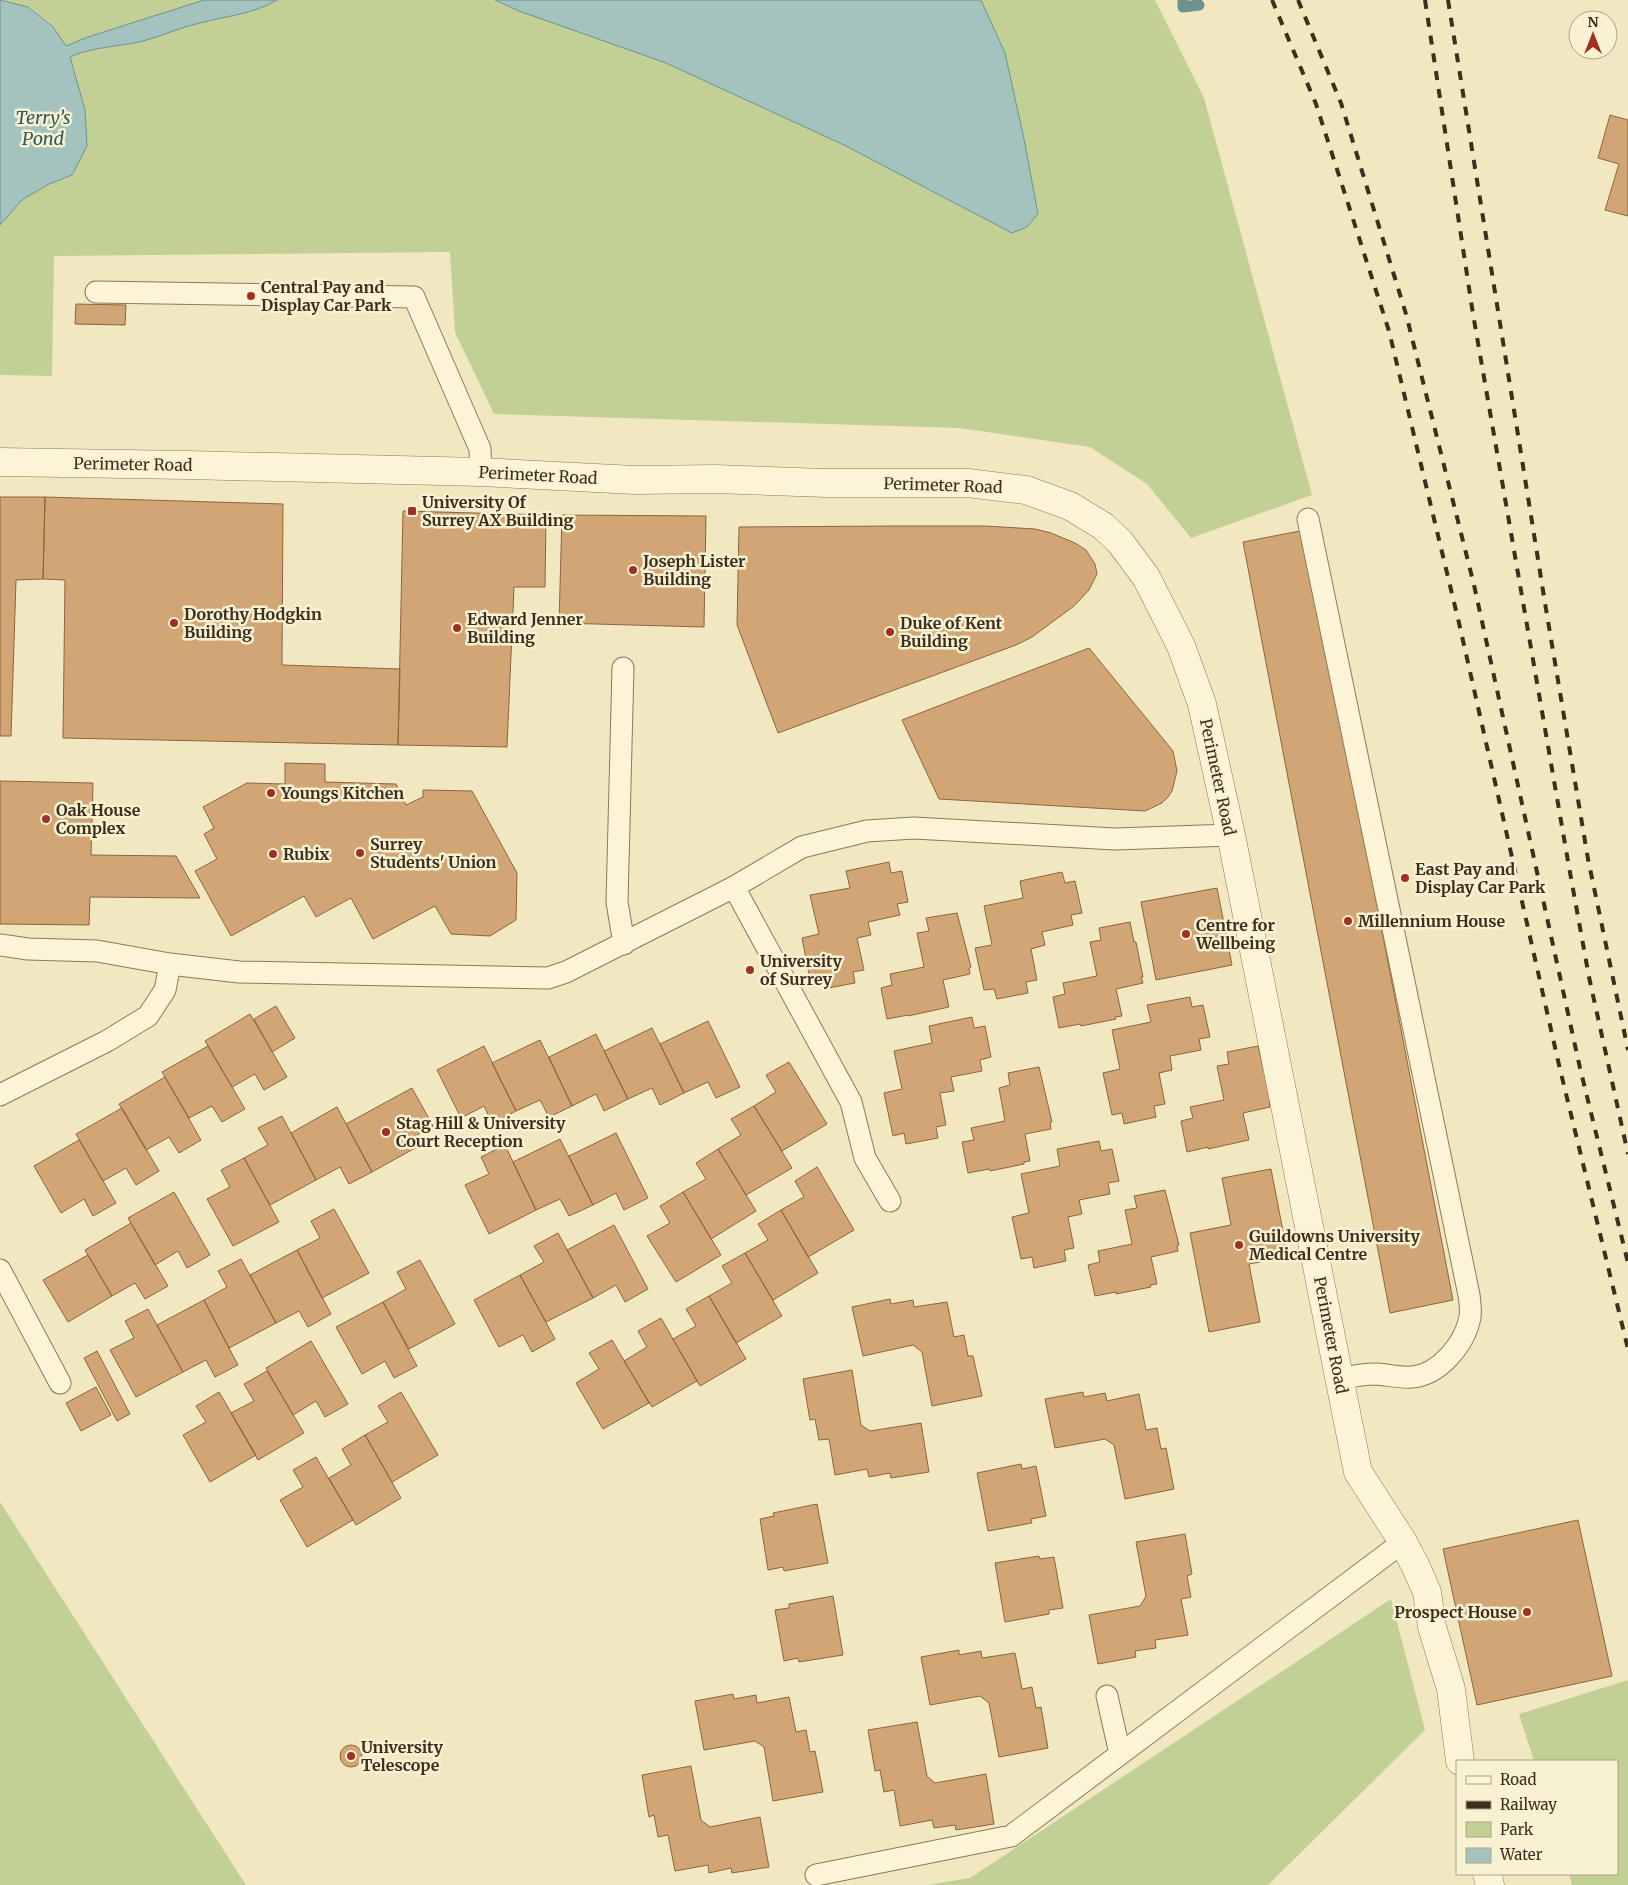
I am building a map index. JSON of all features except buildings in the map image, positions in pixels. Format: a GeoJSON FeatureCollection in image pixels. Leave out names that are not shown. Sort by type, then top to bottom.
{"type":"FeatureCollection","features":[{"type":"Feature","properties":{"kind":"street","name":"Perimeter Road"},"geometry":{"type":"LineString","coordinates":[[0,462],[186,464],[481,472],[634,480],[715,479],[826,483],[968,483],[1026,490],[1070,506],[1103,526],[1120,542],[1146,577],[1181,646],[1202,704],[1231,835],[1358,1472],[1402,1542],[1427,1592],[1432,1627],[1451,1689],[1460,1760]]}},
{"type":"Feature","properties":{"kind":"lane"},"geometry":{"type":"LineString","coordinates":[[96,292],[414,297],[480,449],[481,472]]}},
{"type":"Feature","properties":{"kind":"lane"},"geometry":{"type":"LineString","coordinates":[[1308,518],[1470,1294],[1470,1316],[1467,1328],[1452,1352],[1438,1366],[1426,1374],[1413,1377],[1376,1374],[1340,1379]]}},
{"type":"Feature","properties":{"kind":"lane"},"geometry":{"type":"LineString","coordinates":[[623,668],[617,902],[624,944]]}},
{"type":"Feature","properties":{"kind":"lane"},"geometry":{"type":"LineString","coordinates":[[0,945],[28,949],[97,951],[170,964],[239,972],[548,978],[566,972],[624,944],[734,887],[802,847],[867,831],[914,828],[1115,839],[1231,835]]}},
{"type":"Feature","properties":{"kind":"lane"},"geometry":{"type":"LineString","coordinates":[[734,887],[851,1102],[865,1158],[890,1201]]}},
{"type":"Feature","properties":{"kind":"lane"},"geometry":{"type":"LineString","coordinates":[[0,1095],[108,1041],[148,1016],[165,990],[170,964]]}},
{"type":"Feature","properties":{"kind":"lane"},"geometry":{"type":"LineString","coordinates":[[0,1270],[60,1383]]}},
{"type":"Feature","properties":{"kind":"lane"},"geometry":{"type":"LineString","coordinates":[[816,1875],[1011,1836],[1402,1542]]}},
{"type":"Feature","properties":{"kind":"lane"},"geometry":{"type":"LineString","coordinates":[[1108,1696],[1120,1754]]}},
{"type":"Feature","properties":{"kind":"green space"},"geometry":{"type":"Polygon","coordinates":[[[2,0],[204,0],[88,37],[66,47],[53,27],[28,7],[2,0]]]}},
{"type":"Feature","properties":{"kind":"green space"},"geometry":{"type":"Polygon","coordinates":[[[277,0],[494,0],[519,11],[666,63],[844,145],[1012,233],[1038,214],[1005,53],[981,0],[1155,0],[1204,98],[1312,495],[1191,538],[1147,484],[1090,447],[959,428],[494,414],[455,332],[450,252],[54,256],[52,376],[0,375],[0,225],[22,200],[49,184],[72,175],[85,110],[70,57],[93,50],[142,41],[191,25],[249,12],[277,0]]]}},
{"type":"Feature","properties":{"kind":"green space"},"geometry":{"type":"Polygon","coordinates":[[[0,1502],[246,1885],[0,1885],[0,1502]]]}},
{"type":"Feature","properties":{"kind":"green space"},"geometry":{"type":"Polygon","coordinates":[[[1391,1599],[1425,1730],[1268,1885],[927,1885],[970,1878],[1391,1599]]]}},
{"type":"Feature","properties":{"kind":"green space"},"geometry":{"type":"Polygon","coordinates":[[[1628,1680],[1628,1885],[1572,1885],[1569,1875],[1618,1875],[1618,1760],[1534,1760],[1519,1714],[1628,1680]]]}},
{"type":"Feature","properties":{"kind":"water","name":"Terry’s Pond"},"geometry":{"type":"Polygon","coordinates":[[[0,0],[28,7],[53,27],[66,46],[88,37],[204,0],[277,0],[249,12],[191,25],[142,41],[93,50],[70,57],[85,110],[87,146],[72,175],[49,184],[22,200],[0,225],[0,0]]]}},
{"type":"Feature","properties":{"kind":"water"},"geometry":{"type":"Polygon","coordinates":[[[495,0],[981,0],[1005,53],[1038,214],[1027,227],[1012,233],[844,145],[666,63],[519,11],[495,0]]]}},
{"type":"Feature","properties":{"kind":"waterway"},"geometry":{"type":"LineString","coordinates":[[1183,0],[1183,7],[1199,5]]}},
{"type":"Feature","properties":{"kind":"railway"},"geometry":{"type":"LineString","coordinates":[[1272,0],[1316,104],[1389,331],[1459,623],[1559,1065],[1628,1349]]}},
{"type":"Feature","properties":{"kind":"railway"},"geometry":{"type":"LineString","coordinates":[[1298,0],[1341,103],[1406,314],[1474,585],[1580,1068],[1628,1263]]}},
{"type":"Feature","properties":{"kind":"railway"},"geometry":{"type":"LineString","coordinates":[[1425,0],[1473,314],[1569,867],[1589,977],[1628,1154]]}},
{"type":"Feature","properties":{"kind":"railway"},"geometry":{"type":"LineString","coordinates":[[1448,0],[1588,859],[1628,1050]]}},
{"type":"Feature","properties":{"kind":"place","name":"Central Pay and Display Car Park"},"geometry":{"type":"Point","coordinates":[251,296]}},
{"type":"Feature","properties":{"kind":"place","name":"University Of Surrey AX Building"},"geometry":{"type":"Point","coordinates":[412,511]}},
{"type":"Feature","properties":{"kind":"place","name":"Joseph Lister Building"},"geometry":{"type":"Point","coordinates":[633,570]}},
{"type":"Feature","properties":{"kind":"place","name":"Dorothy Hodgkin Building"},"geometry":{"type":"Point","coordinates":[174,623]}},
{"type":"Feature","properties":{"kind":"place","name":"Edward Jenner Building"},"geometry":{"type":"Point","coordinates":[457,628]}},
{"type":"Feature","properties":{"kind":"place","name":"Duke of Kent Building"},"geometry":{"type":"Point","coordinates":[890,632]}},
{"type":"Feature","properties":{"kind":"place","name":"Youngs Kitchen"},"geometry":{"type":"Point","coordinates":[271,793]}},
{"type":"Feature","properties":{"kind":"place","name":"Oak House Complex"},"geometry":{"type":"Point","coordinates":[46,819]}},
{"type":"Feature","properties":{"kind":"place","name":"Surrey Students' Union"},"geometry":{"type":"Point","coordinates":[360,853]}},
{"type":"Feature","properties":{"kind":"place","name":"Rubix"},"geometry":{"type":"Point","coordinates":[273,854]}},
{"type":"Feature","properties":{"kind":"place","name":"East Pay and Display Car Park"},"geometry":{"type":"Point","coordinates":[1405,878]}},
{"type":"Feature","properties":{"kind":"place","name":"Millennium House"},"geometry":{"type":"Point","coordinates":[1348,921]}},
{"type":"Feature","properties":{"kind":"place","name":"Centre for Wellbeing"},"geometry":{"type":"Point","coordinates":[1186,934]}},
{"type":"Feature","properties":{"kind":"place","name":"University of Surrey"},"geometry":{"type":"Point","coordinates":[750,970]}},
{"type":"Feature","properties":{"kind":"place","name":"Stag Hill & University Court Reception"},"geometry":{"type":"Point","coordinates":[386,1132]}},
{"type":"Feature","properties":{"kind":"place","name":"Guildowns University Medical Centre"},"geometry":{"type":"Point","coordinates":[1239,1245]}},
{"type":"Feature","properties":{"kind":"place","name":"Prospect House"},"geometry":{"type":"Point","coordinates":[1527,1612]}},
{"type":"Feature","properties":{"kind":"place","name":"University Telescope"},"geometry":{"type":"Point","coordinates":[351,1756]}}]}
